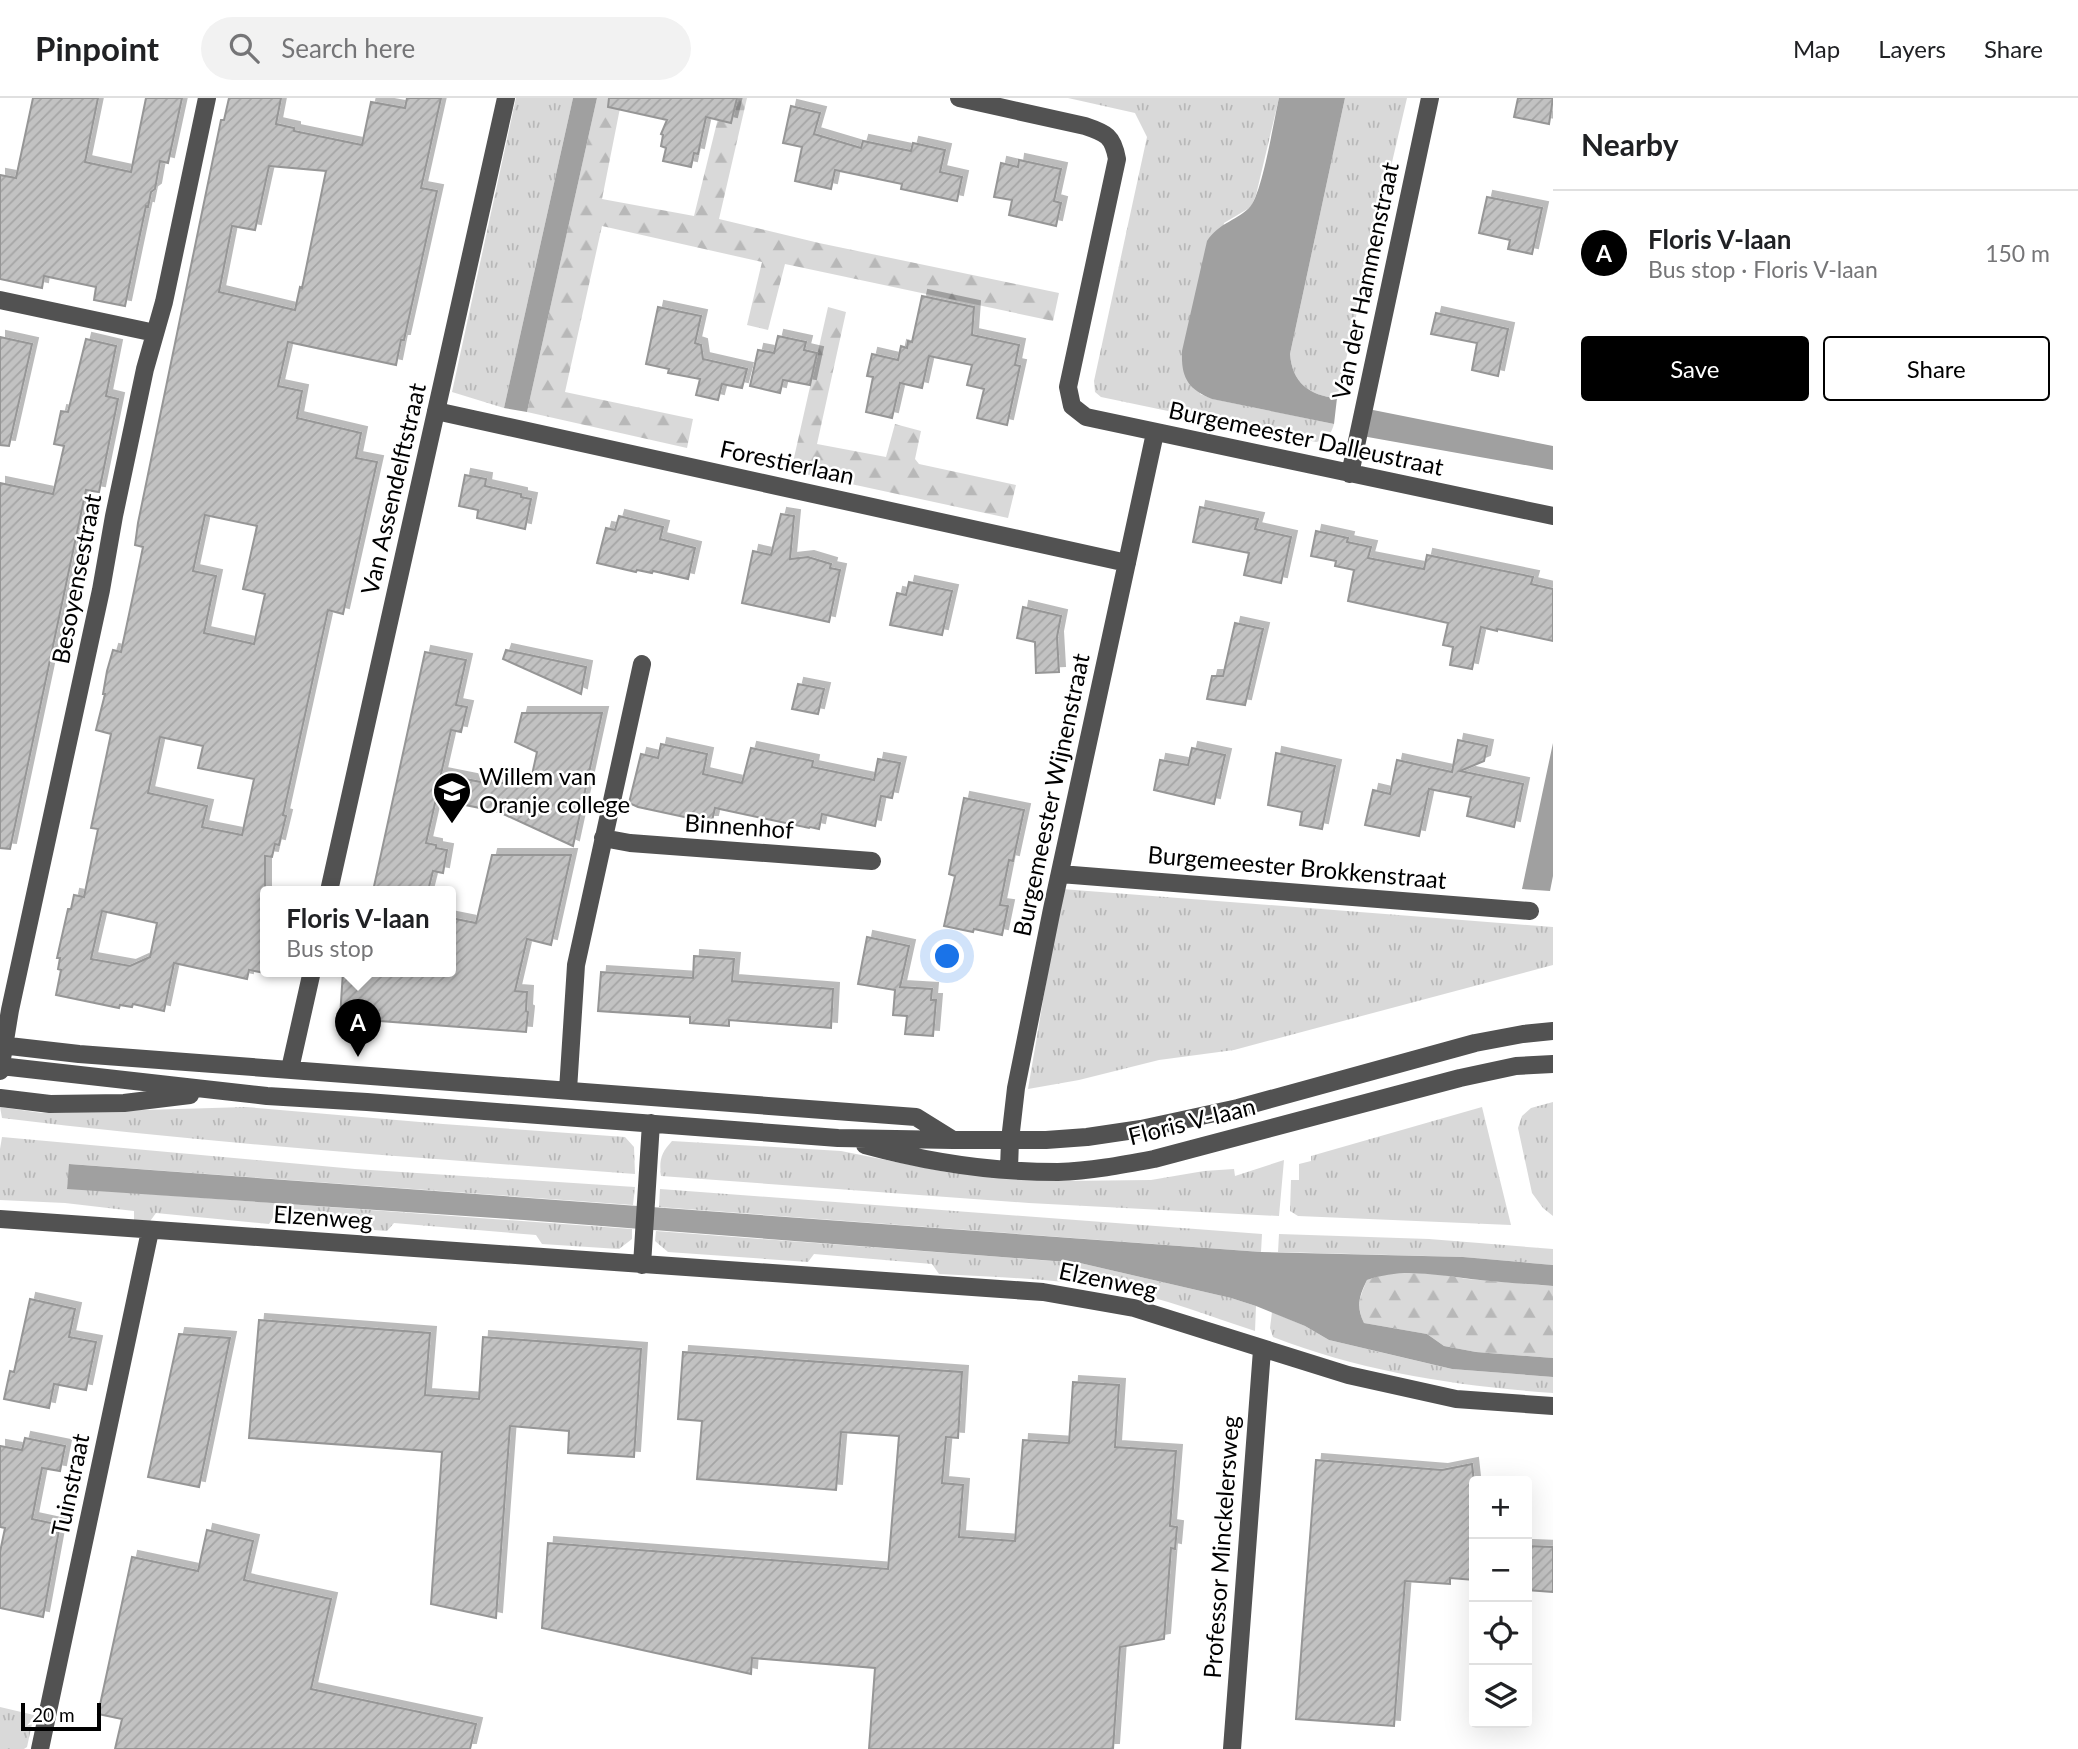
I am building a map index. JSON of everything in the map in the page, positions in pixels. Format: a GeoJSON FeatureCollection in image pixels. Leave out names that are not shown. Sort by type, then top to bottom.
{"type":"FeatureCollection","features":[{"type":"Feature","properties":{"kind":"street","name":"Besoyensestraat"},"geometry":{"type":"LineString","coordinates":[[0,1068],[2,1046],[98,603],[145,369],[164,302],[207,98]]}},
{"type":"Feature","properties":{"kind":"street","name":"Van Assendelftstraat"},"geometry":{"type":"LineString","coordinates":[[330,886],[506,98]]}},
{"type":"Feature","properties":{"kind":"street","name":"Burgemeester Dalleustraat"},"geometry":{"type":"LineString","coordinates":[[959,98],[1085,126],[1104,132],[1114,143],[1117,159],[1068,387],[1072,406],[1086,417],[1553,516]]}},
{"type":"Feature","properties":{"kind":"street","name":"Van der Hammenstraat"},"geometry":{"type":"LineString","coordinates":[[1349,474],[1430,98]]}},
{"type":"Feature","properties":{"kind":"street"},"geometry":{"type":"LineString","coordinates":[[0,300],[155,333]]}},
{"type":"Feature","properties":{"kind":"street","name":"Forestierlaan"},"geometry":{"type":"LineString","coordinates":[[436,411],[1127,563]]}},
{"type":"Feature","properties":{"kind":"street","name":"Burgemeester Wijnenstraat"},"geometry":{"type":"LineString","coordinates":[[1009,1169],[1016,1088],[1155,433]]}},
{"type":"Feature","properties":{"kind":"street"},"geometry":{"type":"LineString","coordinates":[[568,1090],[576,965],[642,664]]}},
{"type":"Feature","properties":{"kind":"street","name":"Binnenhof"},"geometry":{"type":"LineString","coordinates":[[603,838],[630,843],[872,861]]}},
{"type":"Feature","properties":{"kind":"street","name":"Burgemeester Brokkenstraat"},"geometry":{"type":"LineString","coordinates":[[1060,874],[1530,911]]}},
{"type":"Feature","properties":{"kind":"street"},"geometry":{"type":"LineString","coordinates":[[290,1069],[311,977]]}},
{"type":"Feature","properties":{"kind":"street","name":"Floris V-laan"},"geometry":{"type":"LineString","coordinates":[[0,1068],[267,1096],[838,1138],[1010,1140],[1087,1137],[1141,1129],[1238,1108],[1475,1043],[1553,1031]]}},
{"type":"Feature","properties":{"kind":"street"},"geometry":{"type":"LineString","coordinates":[[2,1046],[916,1117],[953,1140]]}},
{"type":"Feature","properties":{"kind":"street","name":"Floris V-laan"},"geometry":{"type":"LineString","coordinates":[[838,1138],[938,1163],[1059,1172],[1108,1167],[1154,1159],[1460,1078],[1516,1066],[1553,1064]]}},
{"type":"Feature","properties":{"kind":"street","name":"Floris V-laan"},"geometry":{"type":"LineString","coordinates":[[0,1098],[50,1104],[112,1103],[224,1091]]}},
{"type":"Feature","properties":{"kind":"street"},"geometry":{"type":"LineString","coordinates":[[642,1265],[651,1123]]}},
{"type":"Feature","properties":{"kind":"street","name":"Elzenweg"},"geometry":{"type":"LineString","coordinates":[[0,1219],[1043,1293],[1134,1308],[1348,1376],[1456,1399],[1553,1406]]}},
{"type":"Feature","properties":{"kind":"street","name":"Tuinstraat"},"geometry":{"type":"LineString","coordinates":[[40,1749],[150,1230]]}},
{"type":"Feature","properties":{"kind":"street","name":"Professor Minckelersweg"},"geometry":{"type":"LineString","coordinates":[[1232,1749],[1262,1350]]}},
{"type":"Feature","properties":{"kind":"green space"},"geometry":{"type":"Polygon","coordinates":[[[516,98],[573,98],[504,408],[452,392],[516,98]]]}},
{"type":"Feature","properties":{"kind":"green space"},"geometry":{"type":"Polygon","coordinates":[[[597,98],[622,98],[602,199],[694,216],[723,98],[747,98],[719,219],[819,243],[1059,293],[1053,321],[785,264],[768,330],[747,325],[762,262],[602,226],[565,392],[693,419],[687,448],[527,412],[597,98]]]}},
{"type":"Feature","properties":{"kind":"green space"},"geometry":{"type":"Polygon","coordinates":[[[1068,98],[1279,98],[1251,207],[1224,223],[1200,394],[1334,424],[1326,439],[1316,442],[1101,397],[1095,392],[1094,381],[1147,137],[1135,113],[1068,98]]]}},
{"type":"Feature","properties":{"kind":"green space"},"geometry":{"type":"Polygon","coordinates":[[[1345,98],[1407,98],[1337,398],[1318,394],[1304,386],[1294,372],[1290,354],[1345,98]]]}},
{"type":"Feature","properties":{"kind":"green space"},"geometry":{"type":"Polygon","coordinates":[[[828,307],[846,312],[817,444],[886,457],[895,424],[921,431],[915,459],[919,464],[1016,485],[1008,518],[791,471],[828,307]]]}},
{"type":"Feature","properties":{"kind":"green space"},"geometry":{"type":"Polygon","coordinates":[[[1062,889],[1553,927],[1553,965],[1234,1050],[1159,1060],[1079,1080],[1028,1089],[1062,889]]]}},
{"type":"Feature","properties":{"kind":"green space"},"geometry":{"type":"Polygon","coordinates":[[[1553,1102],[1553,1216],[1532,1193],[1518,1128],[1522,1116],[1531,1108],[1553,1102]]]}},
{"type":"Feature","properties":{"kind":"green space"},"geometry":{"type":"Polygon","coordinates":[[[0,1107],[42,1113],[246,1107],[625,1137],[634,1147],[635,1174],[318,1150],[81,1127],[2,1118],[0,1107]]]}},
{"type":"Feature","properties":{"kind":"green space"},"geometry":{"type":"Polygon","coordinates":[[[1482,1107],[1511,1225],[1298,1216],[1290,1211],[1291,1180],[1299,1180],[1299,1164],[1311,1161],[1311,1156],[1482,1107]]]}},
{"type":"Feature","properties":{"kind":"green space"},"geometry":{"type":"Polygon","coordinates":[[[2,1137],[355,1169],[635,1187],[633,1205],[70,1164],[67,1188],[632,1229],[632,1239],[619,1249],[542,1244],[536,1235],[394,1223],[387,1231],[361,1229],[354,1221],[276,1213],[269,1224],[156,1213],[148,1224],[134,1222],[134,1211],[65,1203],[0,1200],[2,1137]]]}},
{"type":"Feature","properties":{"kind":"green space"},"geometry":{"type":"Polygon","coordinates":[[[672,1141],[841,1151],[946,1172],[1059,1181],[1151,1180],[1234,1169],[1235,1176],[1284,1160],[1279,1216],[1029,1203],[661,1176],[662,1157],[672,1141]]]}},
{"type":"Feature","properties":{"kind":"green space"},"geometry":{"type":"Polygon","coordinates":[[[660,1189],[1262,1234],[1261,1252],[659,1207],[660,1189]]]}},
{"type":"Feature","properties":{"kind":"green space"},"geometry":{"type":"Polygon","coordinates":[[[656,1231],[1080,1263],[1256,1306],[1255,1331],[1152,1297],[1116,1289],[1028,1279],[939,1274],[932,1264],[814,1254],[808,1262],[668,1252],[655,1241],[656,1231]]]}},
{"type":"Feature","properties":{"kind":"green space"},"geometry":{"type":"Polygon","coordinates":[[[1279,1234],[1429,1239],[1553,1249],[1553,1265],[1463,1257],[1278,1252],[1279,1234]]]}},
{"type":"Feature","properties":{"kind":"green space"},"geometry":{"type":"Polygon","coordinates":[[[1433,1273],[1467,1279],[1553,1286],[1553,1358],[1476,1352],[1444,1346],[1427,1334],[1364,1323],[1360,1302],[1367,1280],[1384,1274],[1433,1273]]]}},
{"type":"Feature","properties":{"kind":"green space"},"geometry":{"type":"Polygon","coordinates":[[[1272,1312],[1329,1340],[1452,1369],[1553,1377],[1553,1393],[1411,1376],[1341,1360],[1273,1337],[1270,1328],[1272,1312]]]}},
{"type":"Feature","properties":{"kind":"green space"},"geometry":{"type":"Polygon","coordinates":[[[0,1707],[34,1715],[27,1747],[24,1749],[0,1749],[0,1707]]]}},
{"type":"Feature","properties":{"kind":"shaded area"},"geometry":{"type":"Polygon","coordinates":[[[573,98],[597,98],[527,412],[504,408],[573,98]]]}},
{"type":"Feature","properties":{"kind":"shaded area"},"geometry":{"type":"Polygon","coordinates":[[[1279,98],[1345,98],[1290,354],[1294,372],[1304,386],[1318,394],[1337,398],[1334,424],[1212,399],[1192,387],[1183,368],[1182,351],[1207,241],[1254,201],[1263,173],[1279,98]]]}},
{"type":"Feature","properties":{"kind":"shaded area"},"geometry":{"type":"Polygon","coordinates":[[[1368,409],[1553,446],[1553,470],[1362,436],[1368,409]]]}},
{"type":"Feature","properties":{"kind":"shaded area"},"geometry":{"type":"Polygon","coordinates":[[[1553,743],[1553,876],[1550,891],[1522,889],[1553,743]]]}},
{"type":"Feature","properties":{"kind":"shaded area"},"geometry":{"type":"Polygon","coordinates":[[[69,1164],[1261,1252],[1463,1257],[1553,1265],[1553,1286],[1419,1274],[1380,1276],[1367,1280],[1360,1296],[1359,1307],[1364,1323],[1427,1334],[1444,1346],[1476,1352],[1553,1358],[1553,1377],[1452,1369],[1329,1340],[1305,1326],[1231,1298],[1080,1263],[524,1220],[67,1189],[69,1164]]]}},
{"type":"Feature","properties":{"kind":"building"},"geometry":{"type":"Polygon","coordinates":[[[33,98],[98,98],[85,162],[131,172],[146,98],[182,98],[168,163],[160,161],[155,189],[151,192],[148,207],[146,206],[125,306],[94,300],[96,287],[44,276],[42,288],[0,279],[0,175],[16,178],[33,98]]]}},
{"type":"Feature","properties":{"kind":"building"},"geometry":{"type":"Polygon","coordinates":[[[229,98],[281,98],[276,124],[294,128],[294,131],[362,145],[371,102],[405,108],[407,98],[441,98],[421,188],[437,191],[396,365],[288,342],[278,386],[302,391],[297,418],[361,433],[356,458],[377,462],[343,614],[328,610],[283,815],[286,816],[279,845],[275,844],[272,857],[265,856],[265,886],[260,886],[260,972],[249,970],[247,979],[174,963],[164,1011],[133,1004],[132,1007],[120,1005],[119,1008],[56,995],[61,970],[58,969],[60,958],[57,958],[68,909],[71,909],[74,895],[84,897],[98,829],[91,828],[111,734],[96,730],[105,694],[107,671],[113,650],[121,652],[134,591],[143,547],[135,545],[138,523],[221,120],[224,120],[229,98]],[[269,166],[255,230],[232,226],[219,292],[295,310],[326,171],[269,166]],[[205,515],[193,571],[216,576],[204,633],[254,644],[265,594],[243,589],[257,526],[205,515]],[[160,737],[148,793],[207,806],[202,827],[242,835],[254,779],[198,768],[203,746],[160,737]],[[102,911],[91,959],[130,966],[150,957],[157,923],[102,911]]]}},
{"type":"Feature","properties":{"kind":"building"},"geometry":{"type":"Polygon","coordinates":[[[609,98],[737,98],[731,123],[706,117],[698,154],[694,153],[691,167],[663,161],[666,148],[661,146],[661,134],[667,120],[608,107],[609,98]]]}},
{"type":"Feature","properties":{"kind":"building"},"geometry":{"type":"Polygon","coordinates":[[[1518,98],[1553,98],[1549,124],[1514,117],[1518,98]]]}},
{"type":"Feature","properties":{"kind":"building"},"geometry":{"type":"Polygon","coordinates":[[[791,106],[820,113],[814,134],[861,148],[863,141],[911,151],[913,143],[945,150],[940,172],[962,177],[957,201],[901,189],[902,184],[835,170],[831,189],[795,181],[802,147],[783,143],[791,106]]]}},
{"type":"Feature","properties":{"kind":"building"},"geometry":{"type":"Polygon","coordinates":[[[1019,160],[1061,169],[1054,201],[1061,203],[1056,226],[1009,215],[1012,200],[994,197],[1001,163],[1018,167],[1019,160]]]}},
{"type":"Feature","properties":{"kind":"building"},"geometry":{"type":"Polygon","coordinates":[[[1487,197],[1542,208],[1532,254],[1508,249],[1510,240],[1479,233],[1487,197]]]}},
{"type":"Feature","properties":{"kind":"building"},"geometry":{"type":"Polygon","coordinates":[[[922,296],[974,307],[972,335],[1019,345],[1015,365],[1020,366],[1007,425],[977,418],[984,389],[967,385],[972,365],[929,356],[922,388],[900,383],[892,418],[866,412],[873,377],[867,376],[872,354],[898,360],[901,346],[907,348],[908,341],[912,342],[922,296]]]}},
{"type":"Feature","properties":{"kind":"building"},"geometry":{"type":"Polygon","coordinates":[[[658,307],[701,316],[695,343],[701,345],[703,359],[747,369],[742,388],[722,384],[718,400],[696,395],[700,379],[668,373],[669,369],[646,364],[658,307]]]}},
{"type":"Feature","properties":{"kind":"building"},"geometry":{"type":"Polygon","coordinates":[[[1436,313],[1508,329],[1498,376],[1472,370],[1477,343],[1431,334],[1436,313]]]}},
{"type":"Feature","properties":{"kind":"building"},"geometry":{"type":"Polygon","coordinates":[[[778,336],[806,342],[804,350],[817,353],[810,385],[783,380],[780,393],[750,386],[758,350],[774,353],[778,336]]]}},
{"type":"Feature","properties":{"kind":"building"},"geometry":{"type":"Polygon","coordinates":[[[0,337],[32,344],[9,446],[0,445],[0,337]]]}},
{"type":"Feature","properties":{"kind":"building"},"geometry":{"type":"Polygon","coordinates":[[[86,339],[116,346],[106,396],[118,399],[99,492],[86,490],[10,849],[0,848],[0,483],[53,494],[64,446],[54,444],[61,411],[68,412],[86,339]]]}},
{"type":"Feature","properties":{"kind":"building"},"geometry":{"type":"Polygon","coordinates":[[[465,475],[486,479],[485,486],[531,499],[525,529],[477,518],[478,510],[459,506],[465,475]]]}},
{"type":"Feature","properties":{"kind":"building"},"geometry":{"type":"Polygon","coordinates":[[[1200,507],[1258,519],[1255,529],[1291,537],[1281,583],[1244,575],[1249,553],[1193,542],[1200,507]]]}},
{"type":"Feature","properties":{"kind":"building"},"geometry":{"type":"Polygon","coordinates":[[[781,514],[794,516],[790,559],[808,557],[831,564],[830,568],[840,570],[829,622],[742,603],[753,551],[771,555],[781,514]]]}},
{"type":"Feature","properties":{"kind":"building"},"geometry":{"type":"Polygon","coordinates":[[[619,516],[663,527],[660,539],[695,548],[688,579],[653,571],[636,572],[597,563],[606,528],[615,530],[619,516]]]}},
{"type":"Feature","properties":{"kind":"building"},"geometry":{"type":"Polygon","coordinates":[[[1316,531],[1348,538],[1347,542],[1371,547],[1368,558],[1424,569],[1427,555],[1533,577],[1531,584],[1553,589],[1553,641],[1481,627],[1472,669],[1450,665],[1453,647],[1443,645],[1448,623],[1348,601],[1354,570],[1335,566],[1336,561],[1311,556],[1316,531]]]}},
{"type":"Feature","properties":{"kind":"building"},"geometry":{"type":"Polygon","coordinates":[[[909,582],[952,591],[942,635],[890,625],[897,593],[906,595],[909,582]]]}},
{"type":"Feature","properties":{"kind":"building"},"geometry":{"type":"Polygon","coordinates":[[[1023,607],[1061,616],[1057,637],[1059,672],[1036,673],[1035,642],[1017,638],[1023,607]]]}},
{"type":"Feature","properties":{"kind":"building"},"geometry":{"type":"Polygon","coordinates":[[[1235,623],[1263,629],[1245,705],[1207,699],[1212,676],[1223,676],[1235,623]]]}},
{"type":"Feature","properties":{"kind":"building"},"geometry":{"type":"Polygon","coordinates":[[[506,650],[586,667],[581,694],[503,659],[506,650]]]}},
{"type":"Feature","properties":{"kind":"building"},"geometry":{"type":"Polygon","coordinates":[[[425,652],[466,660],[456,705],[467,707],[461,732],[451,730],[441,774],[481,782],[482,778],[507,784],[530,784],[537,752],[515,742],[522,713],[602,713],[573,846],[499,812],[436,799],[426,843],[447,850],[443,873],[433,871],[429,886],[374,886],[425,652]]]}},
{"type":"Feature","properties":{"kind":"building"},"geometry":{"type":"Polygon","coordinates":[[[798,684],[824,689],[818,714],[792,709],[798,684]]]}},
{"type":"Feature","properties":{"kind":"building"},"geometry":{"type":"Polygon","coordinates":[[[1458,740],[1487,746],[1484,761],[1460,771],[1523,784],[1514,827],[1467,816],[1471,797],[1429,789],[1419,836],[1365,825],[1373,790],[1390,794],[1397,760],[1452,772],[1458,740]]]}},
{"type":"Feature","properties":{"kind":"building"},"geometry":{"type":"Polygon","coordinates":[[[661,744],[707,754],[703,774],[742,783],[751,748],[813,761],[812,767],[874,780],[878,759],[900,763],[892,798],[881,796],[875,826],[822,814],[819,829],[809,828],[715,808],[712,821],[703,821],[629,803],[641,754],[658,758],[661,744]]]}},
{"type":"Feature","properties":{"kind":"building"},"geometry":{"type":"Polygon","coordinates":[[[1192,748],[1225,755],[1214,804],[1154,790],[1160,760],[1188,765],[1192,748]]]}},
{"type":"Feature","properties":{"kind":"building"},"geometry":{"type":"Polygon","coordinates":[[[1276,753],[1335,766],[1322,829],[1300,825],[1302,812],[1268,805],[1276,753]]]}},
{"type":"Feature","properties":{"kind":"building"},"geometry":{"type":"Polygon","coordinates":[[[964,798],[1024,810],[1013,861],[1009,860],[1000,905],[1008,906],[1002,935],[944,926],[955,876],[949,874],[964,798]]]}},
{"type":"Feature","properties":{"kind":"building"},"geometry":{"type":"Polygon","coordinates":[[[492,855],[571,855],[551,945],[527,939],[515,991],[527,992],[526,1032],[340,1018],[343,977],[456,977],[456,919],[476,923],[492,855]]]}},
{"type":"Feature","properties":{"kind":"building"},"geometry":{"type":"Polygon","coordinates":[[[867,937],[909,946],[900,987],[932,989],[931,1000],[936,1000],[933,1036],[905,1034],[907,1016],[893,1015],[895,990],[858,984],[867,937]]]}},
{"type":"Feature","properties":{"kind":"building"},"geometry":{"type":"Polygon","coordinates":[[[694,956],[734,959],[732,981],[833,989],[831,1028],[729,1020],[729,1026],[690,1023],[690,1017],[598,1011],[601,972],[693,978],[694,956]]]}},
{"type":"Feature","properties":{"kind":"building"},"geometry":{"type":"Polygon","coordinates":[[[30,1299],[75,1309],[69,1337],[96,1342],[86,1390],[54,1384],[49,1408],[4,1399],[10,1371],[14,1372],[30,1299]]]}},
{"type":"Feature","properties":{"kind":"building"},"geometry":{"type":"Polygon","coordinates":[[[259,1320],[430,1333],[425,1395],[479,1399],[483,1337],[641,1349],[634,1457],[568,1453],[569,1431],[510,1426],[496,1618],[431,1604],[442,1452],[249,1438],[259,1320]]]}},
{"type":"Feature","properties":{"kind":"building"},"geometry":{"type":"Polygon","coordinates":[[[179,1334],[230,1338],[199,1487],[148,1477],[179,1334]]]}},
{"type":"Feature","properties":{"kind":"building"},"geometry":{"type":"Polygon","coordinates":[[[683,1352],[962,1372],[958,1438],[946,1437],[942,1483],[963,1485],[959,1537],[1015,1541],[1023,1440],[1069,1443],[1073,1382],[1119,1385],[1115,1447],[1176,1451],[1170,1526],[1177,1527],[1175,1549],[1171,1548],[1164,1639],[1120,1647],[1113,1749],[869,1749],[875,1668],[752,1658],[751,1674],[542,1628],[548,1543],[888,1569],[899,1436],[841,1432],[836,1490],[697,1479],[702,1421],[678,1419],[683,1352]]]}},
{"type":"Feature","properties":{"kind":"building"},"geometry":{"type":"Polygon","coordinates":[[[25,1438],[65,1446],[60,1471],[42,1468],[32,1519],[60,1525],[43,1617],[0,1608],[0,1552],[5,1528],[0,1527],[0,1446],[22,1450],[25,1438]]]}},
{"type":"Feature","properties":{"kind":"building"},"geometry":{"type":"Polygon","coordinates":[[[1316,1460],[1442,1470],[1472,1464],[1473,1476],[1469,1476],[1469,1580],[1450,1578],[1450,1584],[1405,1581],[1394,1726],[1296,1719],[1316,1460]]]}},
{"type":"Feature","properties":{"kind":"building"},"geometry":{"type":"Polygon","coordinates":[[[207,1530],[253,1541],[244,1580],[331,1599],[311,1689],[476,1724],[470,1749],[115,1749],[122,1719],[98,1714],[132,1557],[198,1571],[207,1530]]]}},
{"type":"Feature","properties":{"kind":"building"},"geometry":{"type":"Polygon","coordinates":[[[1532,1546],[1553,1547],[1553,1592],[1532,1590],[1532,1546]]]}},
{"type":"Feature","properties":{"kind":"place","name":"Willem van Oranje college"},"geometry":{"type":"Point","coordinates":[452,825]}},
{"type":"Feature","properties":{"kind":"place","name":"Floris V-laan"},"geometry":{"type":"Point","coordinates":[358,1057]}}]}
